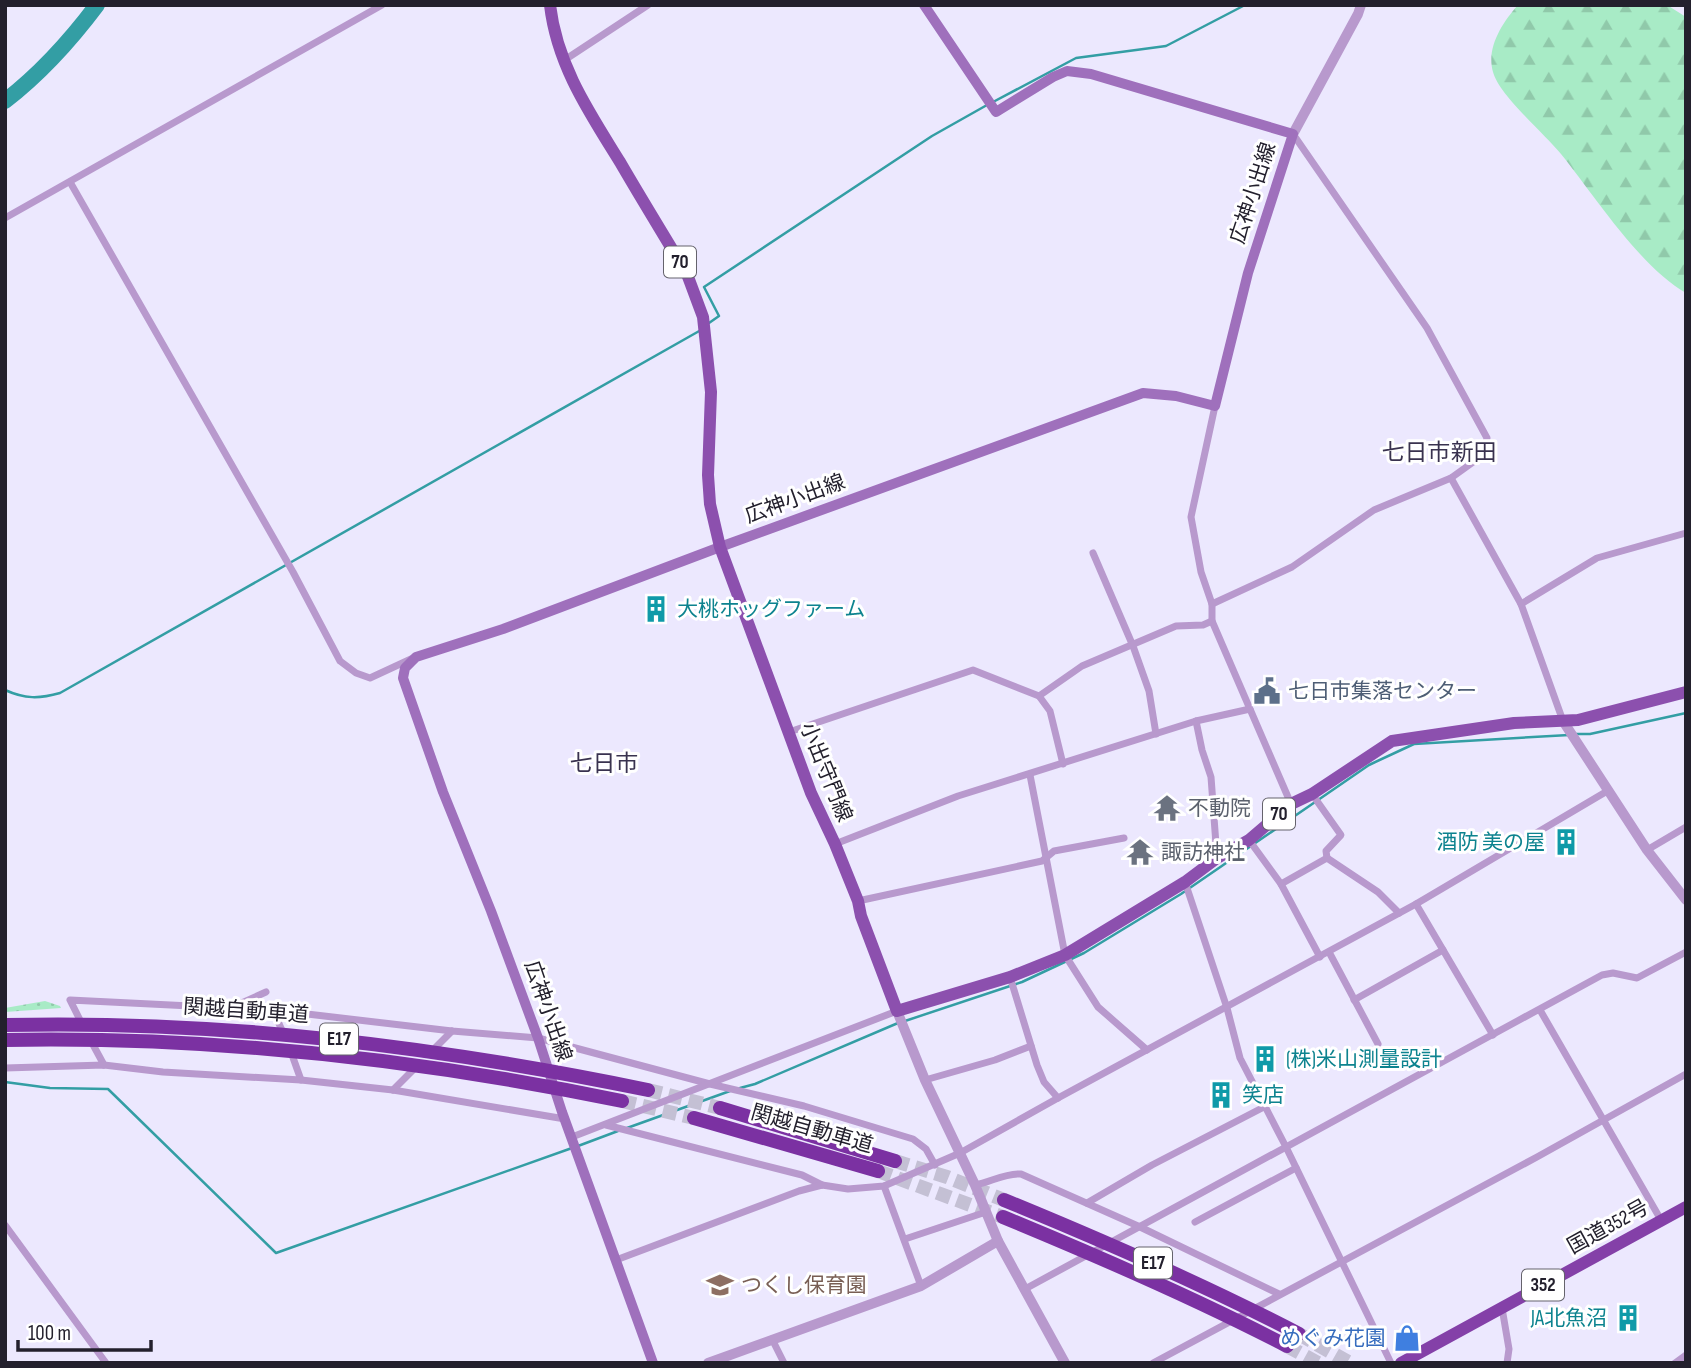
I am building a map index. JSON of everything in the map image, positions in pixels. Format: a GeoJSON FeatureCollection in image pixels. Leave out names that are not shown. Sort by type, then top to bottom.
{"type":"FeatureCollection","features":[{"type":"Feature","properties":{"kind":"highway","name":"関越自動車道"},"geometry":{"type":"LineString","coordinates":[[5,1025],[173,1027],[334,1038],[490,1059],[648,1090]]}},
{"type":"Feature","properties":{"kind":"highway","name":"関越自動車道"},"geometry":{"type":"LineString","coordinates":[[5,1040],[141,1041],[257,1046],[487,1075],[621,1101]]}},
{"type":"Feature","properties":{"kind":"highway","name":"関越自動車道"},"geometry":{"type":"LineString","coordinates":[[720,1108],[895,1161]]}},
{"type":"Feature","properties":{"kind":"highway","name":"関越自動車道"},"geometry":{"type":"LineString","coordinates":[[694,1118],[878,1171]]}},
{"type":"Feature","properties":{"kind":"highway","name":"E17"},"geometry":{"type":"LineString","coordinates":[[1004,1200],[1133,1254],[1232,1299],[1299,1334]]}},
{"type":"Feature","properties":{"kind":"highway","name":"国道352号"},"geometry":{"type":"LineString","coordinates":[[1401,1363],[1686,1207]]}},
{"type":"Feature","properties":{"kind":"highway","name":"E17"},"geometry":{"type":"LineString","coordinates":[[1003,1217],[1113,1262],[1224,1313],[1287,1346]]}},
{"type":"Feature","properties":{"kind":"main road","name":"70"},"geometry":{"type":"LineString","coordinates":[[550,5],[553,33],[563,61],[600,130],[687,274],[698,300],[703,317],[711,392],[708,475],[710,504],[720,547]]}},
{"type":"Feature","properties":{"kind":"main road","name":"広神小出線"},"geometry":{"type":"LineString","coordinates":[[653,1363],[491,911],[443,792],[403,678],[405,668],[416,657],[503,629],[1143,393],[1176,396],[1215,406],[1248,273],[1293,134],[1091,74],[1067,71],[996,112],[924,5]]}},
{"type":"Feature","properties":{"kind":"main road","name":"小出守門線"},"geometry":{"type":"LineString","coordinates":[[720,547],[811,793],[858,901],[861,916],[897,1011]]}},
{"type":"Feature","properties":{"kind":"main road","name":"70"},"geometry":{"type":"LineString","coordinates":[[897,1011],[1010,977],[1065,955],[1185,882],[1217,858],[1249,840],[1291,804],[1312,794],[1392,741],[1514,723],[1578,720],[1686,692]]}},
{"type":"Feature","properties":{"kind":"street"},"geometry":{"type":"LineString","coordinates":[[5,218],[382,5]]}},
{"type":"Feature","properties":{"kind":"street"},"geometry":{"type":"LineString","coordinates":[[563,61],[648,5]]}},
{"type":"Feature","properties":{"kind":"street"},"geometry":{"type":"LineString","coordinates":[[1212,604],[1292,567],[1374,510],[1451,478],[1483,455],[1487,438],[1480,422],[1427,328],[1293,134],[1361,5]]}},
{"type":"Feature","properties":{"kind":"street"},"geometry":{"type":"LineString","coordinates":[[71,182],[293,572],[340,661],[356,673],[370,678],[416,657]]}},
{"type":"Feature","properties":{"kind":"street"},"geometry":{"type":"LineString","coordinates":[[1215,406],[1191,517],[1201,572],[1212,604],[1212,621],[1291,804]]}},
{"type":"Feature","properties":{"kind":"street"},"geometry":{"type":"LineString","coordinates":[[1451,478],[1521,604],[1563,721],[1647,850],[1686,900]]}},
{"type":"Feature","properties":{"kind":"street"},"geometry":{"type":"LineString","coordinates":[[1521,604],[1597,558],[1686,533]]}},
{"type":"Feature","properties":{"kind":"street"},"geometry":{"type":"LineString","coordinates":[[1093,553],[1149,691],[1156,734]]}},
{"type":"Feature","properties":{"kind":"street"},"geometry":{"type":"LineString","coordinates":[[1039,696],[1082,666],[1176,626],[1203,625],[1212,621]]}},
{"type":"Feature","properties":{"kind":"street"},"geometry":{"type":"LineString","coordinates":[[789,732],[973,670],[1039,696],[1050,711],[1063,764]]}},
{"type":"Feature","properties":{"kind":"street"},"geometry":{"type":"LineString","coordinates":[[835,844],[958,796],[1196,721],[1250,709]]}},
{"type":"Feature","properties":{"kind":"street"},"geometry":{"type":"LineString","coordinates":[[1196,721],[1211,777],[1217,858]]}},
{"type":"Feature","properties":{"kind":"street"},"geometry":{"type":"LineString","coordinates":[[1030,775],[1065,955],[1098,1007],[1147,1050]]}},
{"type":"Feature","properties":{"kind":"street"},"geometry":{"type":"LineString","coordinates":[[606,1125],[802,1175],[822,1185],[848,1189],[884,1186],[960,1153],[1227,1008],[1416,904],[1609,790]]}},
{"type":"Feature","properties":{"kind":"street"},"geometry":{"type":"LineString","coordinates":[[1312,794],[1341,835],[1326,851],[1327,858],[1378,892],[1399,913]]}},
{"type":"Feature","properties":{"kind":"street"},"geometry":{"type":"LineString","coordinates":[[1647,850],[1686,827]]}},
{"type":"Feature","properties":{"kind":"street"},"geometry":{"type":"LineString","coordinates":[[858,901],[1042,861],[1054,851],[1124,838]]}},
{"type":"Feature","properties":{"kind":"street"},"geometry":{"type":"LineString","coordinates":[[1249,840],[1280,884],[1320,957]]}},
{"type":"Feature","properties":{"kind":"street"},"geometry":{"type":"LineString","coordinates":[[1280,884],[1327,858]]}},
{"type":"Feature","properties":{"kind":"street"},"geometry":{"type":"LineString","coordinates":[[1185,882],[1227,1008],[1240,1058],[1391,1363]]}},
{"type":"Feature","properties":{"kind":"street"},"geometry":{"type":"LineString","coordinates":[[1416,904],[1493,1035]]}},
{"type":"Feature","properties":{"kind":"street"},"geometry":{"type":"LineString","coordinates":[[1354,1000],[1443,950]]}},
{"type":"Feature","properties":{"kind":"street"},"geometry":{"type":"LineString","coordinates":[[1329,952],[1378,1044]]}},
{"type":"Feature","properties":{"kind":"street"},"geometry":{"type":"LineString","coordinates":[[1025,1289],[1602,975],[1613,973],[1637,978],[1686,952]]}},
{"type":"Feature","properties":{"kind":"street"},"geometry":{"type":"LineString","coordinates":[[1010,977],[1044,1082],[1058,1098]]}},
{"type":"Feature","properties":{"kind":"street"},"geometry":{"type":"LineString","coordinates":[[232,1008],[267,992]]}},
{"type":"Feature","properties":{"kind":"street"},"geometry":{"type":"LineString","coordinates":[[103,1063],[69,1000],[232,1008],[539,1042],[804,1106],[913,1139],[926,1149],[935,1165]]}},
{"type":"Feature","properties":{"kind":"street"},"geometry":{"type":"LineString","coordinates":[[1540,1010],[1661,1220]]}},
{"type":"Feature","properties":{"kind":"street"},"geometry":{"type":"LineString","coordinates":[[572,1137],[897,1011],[925,1080],[975,1185],[998,1241],[1065,1363]]}},
{"type":"Feature","properties":{"kind":"street"},"geometry":{"type":"LineString","coordinates":[[274,1012],[301,1078]]}},
{"type":"Feature","properties":{"kind":"street"},"geometry":{"type":"LineString","coordinates":[[394,1089],[451,1032]]}},
{"type":"Feature","properties":{"kind":"street"},"geometry":{"type":"LineString","coordinates":[[925,1080],[995,1060],[1031,1046]]}},
{"type":"Feature","properties":{"kind":"street"},"geometry":{"type":"LineString","coordinates":[[5,1068],[103,1063],[163,1072],[301,1078],[394,1089],[563,1115]]}},
{"type":"Feature","properties":{"kind":"street"},"geometry":{"type":"LineString","coordinates":[[1153,1363],[1686,1074]]}},
{"type":"Feature","properties":{"kind":"street"},"geometry":{"type":"LineString","coordinates":[[1087,1203],[1152,1165],[1264,1107]]}},
{"type":"Feature","properties":{"kind":"street"},"geometry":{"type":"LineString","coordinates":[[1195,1222],[1296,1168]]}},
{"type":"Feature","properties":{"kind":"street"},"geometry":{"type":"LineString","coordinates":[[975,1185],[988,1183],[1011,1173],[1021,1174],[1138,1226],[1279,1294]]}},
{"type":"Feature","properties":{"kind":"street"},"geometry":{"type":"LineString","coordinates":[[617,1260],[799,1191],[822,1185]]}},
{"type":"Feature","properties":{"kind":"street"},"geometry":{"type":"LineString","coordinates":[[884,1186],[921,1286]]}},
{"type":"Feature","properties":{"kind":"street"},"geometry":{"type":"LineString","coordinates":[[905,1239],[986,1212]]}},
{"type":"Feature","properties":{"kind":"street"},"geometry":{"type":"LineString","coordinates":[[5,1225],[106,1363]]}},
{"type":"Feature","properties":{"kind":"street"},"geometry":{"type":"LineString","coordinates":[[708,1363],[921,1286],[998,1241]]}},
{"type":"Feature","properties":{"kind":"street"},"geometry":{"type":"LineString","coordinates":[[1502,1308],[1509,1349],[1507,1363]]}},
{"type":"Feature","properties":{"kind":"street"},"geometry":{"type":"LineString","coordinates":[[772,1339],[784,1363]]}},
{"type":"Feature","properties":{"kind":"street"},"geometry":{"type":"LineString","coordinates":[[1675,1363],[1686,1355]]}},
{"type":"Feature","properties":{"kind":"green space"},"geometry":{"type":"Polygon","coordinates":[[[1518,5],[1667,5],[1686,17],[1686,293],[1652,266],[1635,248],[1561,154],[1513,103],[1497,81],[1491,63],[1494,45],[1501,28],[1518,5]]]}},
{"type":"Feature","properties":{"kind":"green space"},"geometry":{"type":"Polygon","coordinates":[[[45,1001],[61,1008],[5,1012],[5,1008],[45,1001]]]}},
{"type":"Feature","properties":{"kind":"waterway"},"geometry":{"type":"LineString","coordinates":[[5,101],[54,56],[97,5]]}},
{"type":"Feature","properties":{"kind":"waterway"},"geometry":{"type":"LineString","coordinates":[[993,102],[1076,58],[1166,46],[1245,5]]}},
{"type":"Feature","properties":{"kind":"waterway"},"geometry":{"type":"LineString","coordinates":[[709,323],[719,316],[704,287],[932,136],[987,105]]}},
{"type":"Feature","properties":{"kind":"waterway"},"geometry":{"type":"LineString","coordinates":[[5,690],[32,697],[60,693],[701,330]]}},
{"type":"Feature","properties":{"kind":"waterway"},"geometry":{"type":"LineString","coordinates":[[1576,734],[1590,734],[1686,713]]}},
{"type":"Feature","properties":{"kind":"waterway"},"geometry":{"type":"LineString","coordinates":[[905,1021],[1022,982],[1084,953],[1181,894],[1369,765],[1414,744],[1569,735]]}},
{"type":"Feature","properties":{"kind":"waterway"},"geometry":{"type":"LineString","coordinates":[[740,1088],[898,1023]]}},
{"type":"Feature","properties":{"kind":"waterway"},"geometry":{"type":"LineString","coordinates":[[5,1082],[50,1088],[108,1089],[276,1253],[572,1148]]}},
{"type":"Feature","properties":{"kind":"waterway"},"geometry":{"type":"LineString","coordinates":[[627,1128],[730,1091]]}},
{"type":"Feature","properties":{"kind":"waterway"},"geometry":{"type":"LineString","coordinates":[[578,1146],[618,1131]]}},
{"type":"Feature","properties":{"kind":"tunnel"},"geometry":{"type":"LineString","coordinates":[[648,1090],[720,1108]]}},
{"type":"Feature","properties":{"kind":"tunnel"},"geometry":{"type":"LineString","coordinates":[[622,1101],[694,1118]]}},
{"type":"Feature","properties":{"kind":"tunnel"},"geometry":{"type":"LineString","coordinates":[[895,1161],[947,1177],[1004,1200]]}},
{"type":"Feature","properties":{"kind":"tunnel"},"geometry":{"type":"LineString","coordinates":[[878,1171],[1003,1217]]}},
{"type":"Feature","properties":{"kind":"tunnel"},"geometry":{"type":"LineString","coordinates":[[1299,1334],[1350,1363]]}},
{"type":"Feature","properties":{"kind":"tunnel"},"geometry":{"type":"LineString","coordinates":[[1287,1346],[1318,1363]]}},
{"type":"Feature","properties":{"kind":"place","name":"大桃ホッグファーム"},"geometry":{"type":"Point","coordinates":[656,609]}},
{"type":"Feature","properties":{"kind":"place","name":"七日市集落センター"},"geometry":{"type":"Point","coordinates":[1267,691]}},
{"type":"Feature","properties":{"kind":"place","name":"不動院"},"geometry":{"type":"Point","coordinates":[1167,808]}},
{"type":"Feature","properties":{"kind":"place","name":"酒防 美の屋"},"geometry":{"type":"Point","coordinates":[1566,842]}},
{"type":"Feature","properties":{"kind":"place","name":"諏訪神社"},"geometry":{"type":"Point","coordinates":[1140,852]}},
{"type":"Feature","properties":{"kind":"place","name":"(株)米山測量設計"},"geometry":{"type":"Point","coordinates":[1265,1059]}},
{"type":"Feature","properties":{"kind":"place","name":"笑店"},"geometry":{"type":"Point","coordinates":[1221,1095]}},
{"type":"Feature","properties":{"kind":"place","name":"つくし保育園"},"geometry":{"type":"Point","coordinates":[720,1285]}},
{"type":"Feature","properties":{"kind":"place","name":"JA北魚沼"},"geometry":{"type":"Point","coordinates":[1628,1318]}},
{"type":"Feature","properties":{"kind":"place","name":"めぐみ花園"},"geometry":{"type":"Point","coordinates":[1407,1338]}},
{"type":"Feature","properties":{"kind":"district","name":"七日市新田"},"geometry":{"type":"Point","coordinates":[1439,453]}},
{"type":"Feature","properties":{"kind":"district","name":"七日市"},"geometry":{"type":"Point","coordinates":[604,764]}}]}
